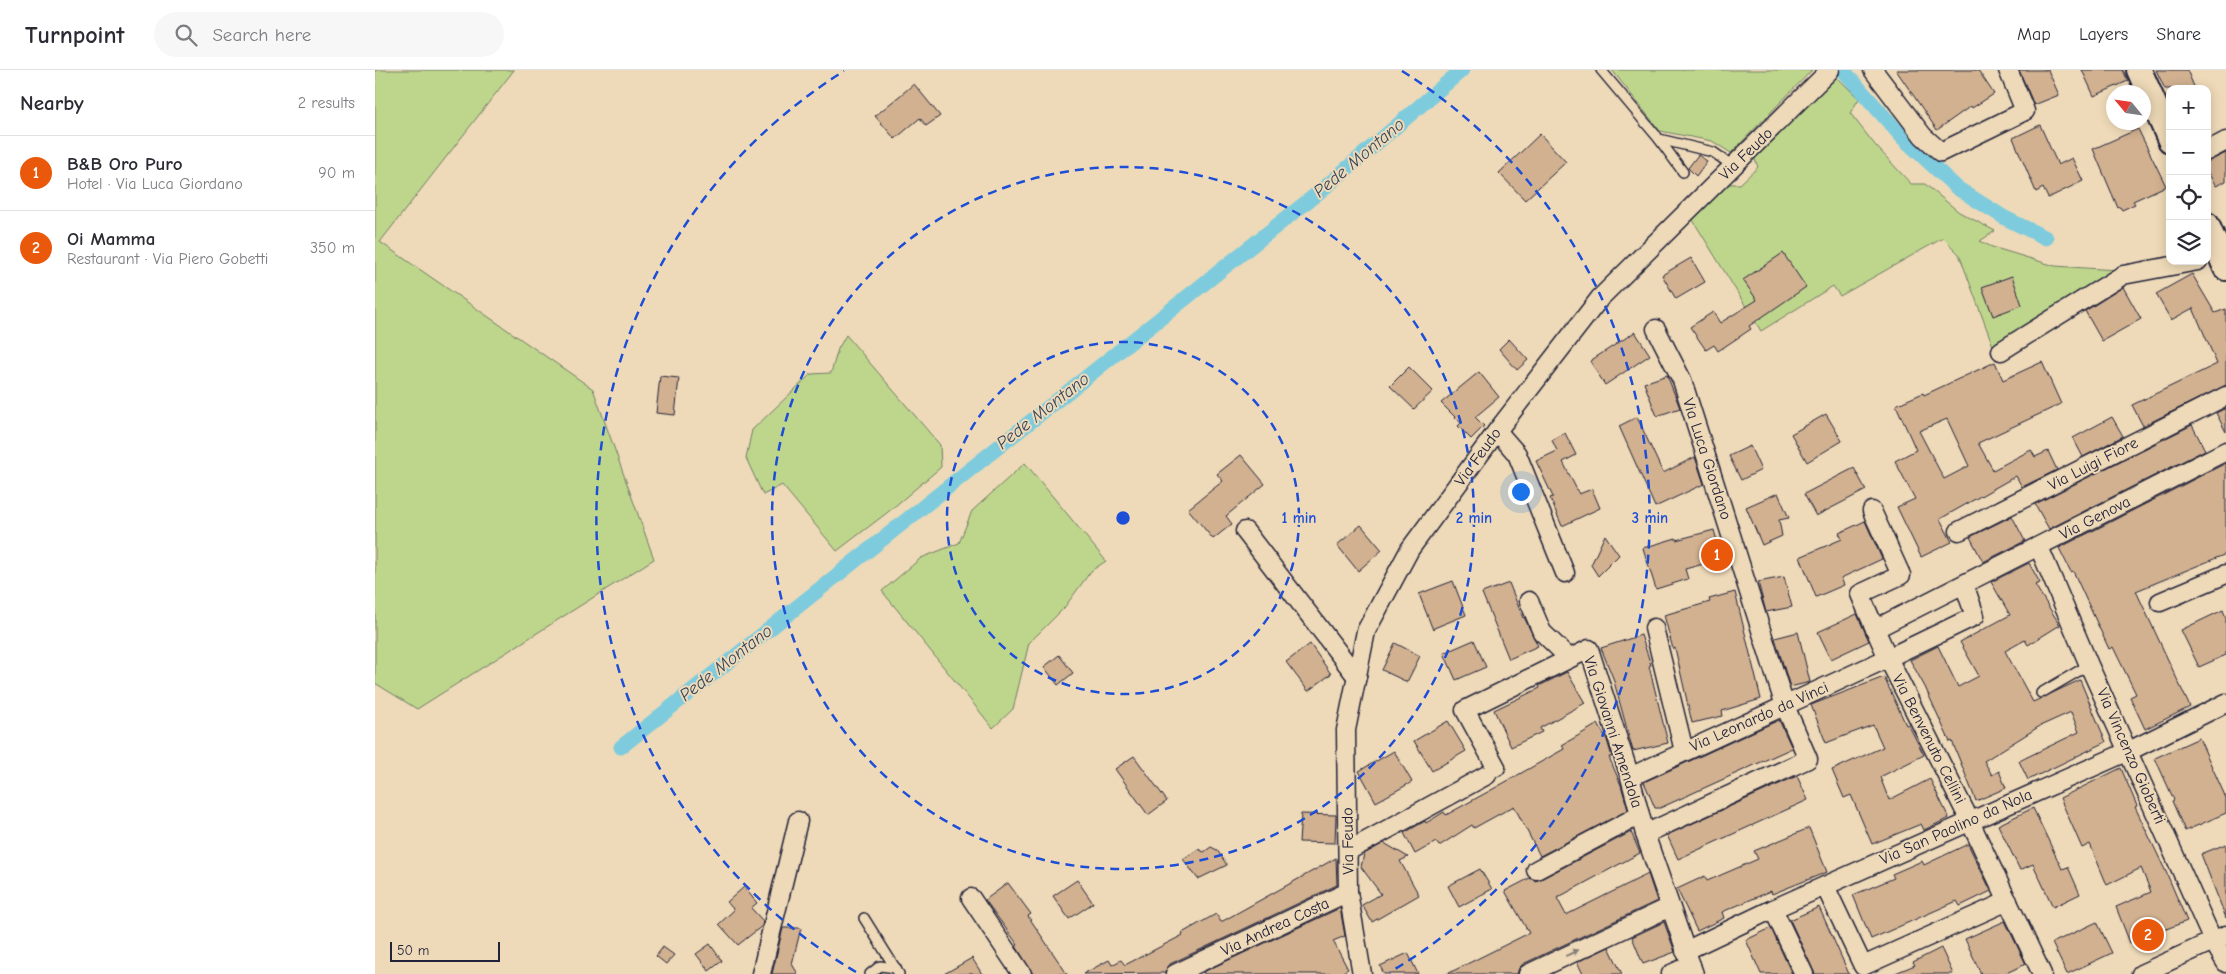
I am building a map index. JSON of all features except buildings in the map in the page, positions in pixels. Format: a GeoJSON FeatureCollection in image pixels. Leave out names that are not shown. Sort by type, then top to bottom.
{"type":"FeatureCollection","features":[{"type":"Feature","properties":{"kind":"street"},"geometry":{"type":"LineString","coordinates":[[1873,70],[1923,136],[1941,152],[2025,111],[2007,70]]}},
{"type":"Feature","properties":{"kind":"street"},"geometry":{"type":"LineString","coordinates":[[2139,70],[2166,131]]}},
{"type":"Feature","properties":{"kind":"street","name":"Via Feudo"},"geometry":{"type":"LineString","coordinates":[[1362,974],[1349,892],[1346,730],[1367,631],[1410,550],[1497,431],[1599,298],[1828,72]]}},
{"type":"Feature","properties":{"kind":"street"},"geometry":{"type":"LineString","coordinates":[[2211,150],[2226,141]]}},
{"type":"Feature","properties":{"kind":"street"},"geometry":{"type":"LineString","coordinates":[[2211,237],[2218,258]]}},
{"type":"Feature","properties":{"kind":"street"},"geometry":{"type":"LineString","coordinates":[[2001,352],[2123,275],[2176,265]]}},
{"type":"Feature","properties":{"kind":"street","name":"Via Luca Giordano"},"geometry":{"type":"LineString","coordinates":[[1645,834],[1808,759],[1785,706],[1682,380],[1656,330]]}},
{"type":"Feature","properties":{"kind":"street","name":"Via Luigi Fiore"},"geometry":{"type":"LineString","coordinates":[[1959,531],[2226,396]]}},
{"type":"Feature","properties":{"kind":"street"},"geometry":{"type":"LineString","coordinates":[[1497,431],[1517,454],[1565,573]]}},
{"type":"Feature","properties":{"kind":"street","name":"Via Genova"},"geometry":{"type":"LineString","coordinates":[[1875,629],[2226,451]]}},
{"type":"Feature","properties":{"kind":"street","name":"Via Benvenuto Cellini"},"geometry":{"type":"LineString","coordinates":[[1872,510],[1901,575],[1860,594],[1888,658],[2009,901],[2043,974]]}},
{"type":"Feature","properties":{"kind":"street"},"geometry":{"type":"LineString","coordinates":[[1245,531],[1357,677]]}},
{"type":"Feature","properties":{"kind":"street","name":"Via Vincenzo Gioberti"},"geometry":{"type":"LineString","coordinates":[[2039,547],[2089,665],[2219,938],[2226,963]]}},
{"type":"Feature","properties":{"kind":"street"},"geometry":{"type":"LineString","coordinates":[[2160,602],[2226,574]]}},
{"type":"Feature","properties":{"kind":"street","name":"Via Leonardo da Vinci"},"geometry":{"type":"LineString","coordinates":[[1630,778],[1975,616],[1964,584]]}},
{"type":"Feature","properties":{"kind":"street"},"geometry":{"type":"LineString","coordinates":[[1529,601],[1542,632],[1569,658]]}},
{"type":"Feature","properties":{"kind":"street"},"geometry":{"type":"LineString","coordinates":[[1654,628],[1684,751]]}},
{"type":"Feature","properties":{"kind":"street","name":"Via Giovanni Amendola"},"geometry":{"type":"LineString","coordinates":[[1348,851],[1492,771],[1465,710],[1589,649],[1630,778],[1645,834],[1690,963]]}},
{"type":"Feature","properties":{"kind":"street","name":"Via San Paolino da Nola"},"geometry":{"type":"LineString","coordinates":[[1671,974],[1773,909],[2129,751],[2226,703]]}},
{"type":"Feature","properties":{"kind":"street"},"geometry":{"type":"LineString","coordinates":[[1536,870],[1640,815]]}},
{"type":"Feature","properties":{"kind":"street"},"geometry":{"type":"LineString","coordinates":[[761,974],[798,821]]}},
{"type":"Feature","properties":{"kind":"street"},"geometry":{"type":"LineString","coordinates":[[1825,886],[1863,966],[2009,901]]}},
{"type":"Feature","properties":{"kind":"street","name":"Via Andrea Costa"},"geometry":{"type":"LineString","coordinates":[[1175,974],[1349,892]]}},
{"type":"Feature","properties":{"kind":"street"},"geometry":{"type":"LineString","coordinates":[[971,898],[1022,974]]}},
{"type":"Feature","properties":{"kind":"street"},"geometry":{"type":"LineString","coordinates":[[1528,974],[1670,906]]}},
{"type":"Feature","properties":{"kind":"street"},"geometry":{"type":"LineString","coordinates":[[1773,909],[1803,974]]}},
{"type":"Feature","properties":{"kind":"street"},"geometry":{"type":"LineString","coordinates":[[2146,973],[2219,938]]}},
{"type":"Feature","properties":{"kind":"lane"},"geometry":{"type":"LineString","coordinates":[[1601,70],[1659,139],[1683,172]]}},
{"type":"Feature","properties":{"kind":"lane"},"geometry":{"type":"LineString","coordinates":[[1659,139],[1713,152],[1733,166]]}},
{"type":"Feature","properties":{"kind":"lane"},"geometry":{"type":"LineString","coordinates":[[2041,692],[2089,665]]}},
{"type":"Feature","properties":{"kind":"lane"},"geometry":{"type":"LineString","coordinates":[[864,918],[898,971]]}},
{"type":"Feature","properties":{"kind":"lane"},"geometry":{"type":"LineString","coordinates":[[870,974],[880,966],[898,971]]}},
{"type":"Feature","properties":{"kind":"green space"},"geometry":{"type":"Polygon","coordinates":[[[375,70],[514,70],[380,242],[593,389],[654,559],[417,709],[375,683],[375,70]]]}},
{"type":"Feature","properties":{"kind":"green space"},"geometry":{"type":"Polygon","coordinates":[[[1612,70],[1812,70],[1731,153],[1712,141],[1660,131],[1612,70]]]}},
{"type":"Feature","properties":{"kind":"green space"},"geometry":{"type":"Polygon","coordinates":[[[1835,75],[1859,99],[1850,113],[1875,145],[1911,184],[1925,184],[1959,212],[1995,231],[1980,241],[1992,247],[2055,266],[2116,270],[2118,273],[1993,346],[1959,254],[1943,238],[1840,296],[1833,286],[1761,331],[1691,217],[1727,184],[1740,184],[1758,167],[1754,157],[1835,75]]]}},
{"type":"Feature","properties":{"kind":"green space"},"geometry":{"type":"Polygon","coordinates":[[[846,335],[940,445],[941,467],[888,512],[837,551],[782,485],[763,495],[746,458],[752,430],[811,374],[831,373],[838,349],[846,335]]]}},
{"type":"Feature","properties":{"kind":"green space"},"geometry":{"type":"Polygon","coordinates":[[[1025,463],[1106,561],[1091,571],[1064,608],[1029,643],[1013,709],[993,728],[882,591],[921,558],[959,543],[972,511],[1025,463]]]}},
{"type":"Feature","properties":{"kind":"waterway","name":"Pede Montano"},"geometry":{"type":"LineString","coordinates":[[621,747],[1323,189],[1462,70]]}},
{"type":"Feature","properties":{"kind":"waterway","name":"Pede Montano"},"geometry":{"type":"LineString","coordinates":[[1843,70],[1903,138],[1957,188],[2005,218],[2046,238]]}},
{"type":"Feature","properties":{"kind":"place","name":"B&B Oro Puro"},"geometry":{"type":"Point","coordinates":[1717,555]}},
{"type":"Feature","properties":{"kind":"place","name":"Oi Mamma"},"geometry":{"type":"Point","coordinates":[2148,935]}}]}
